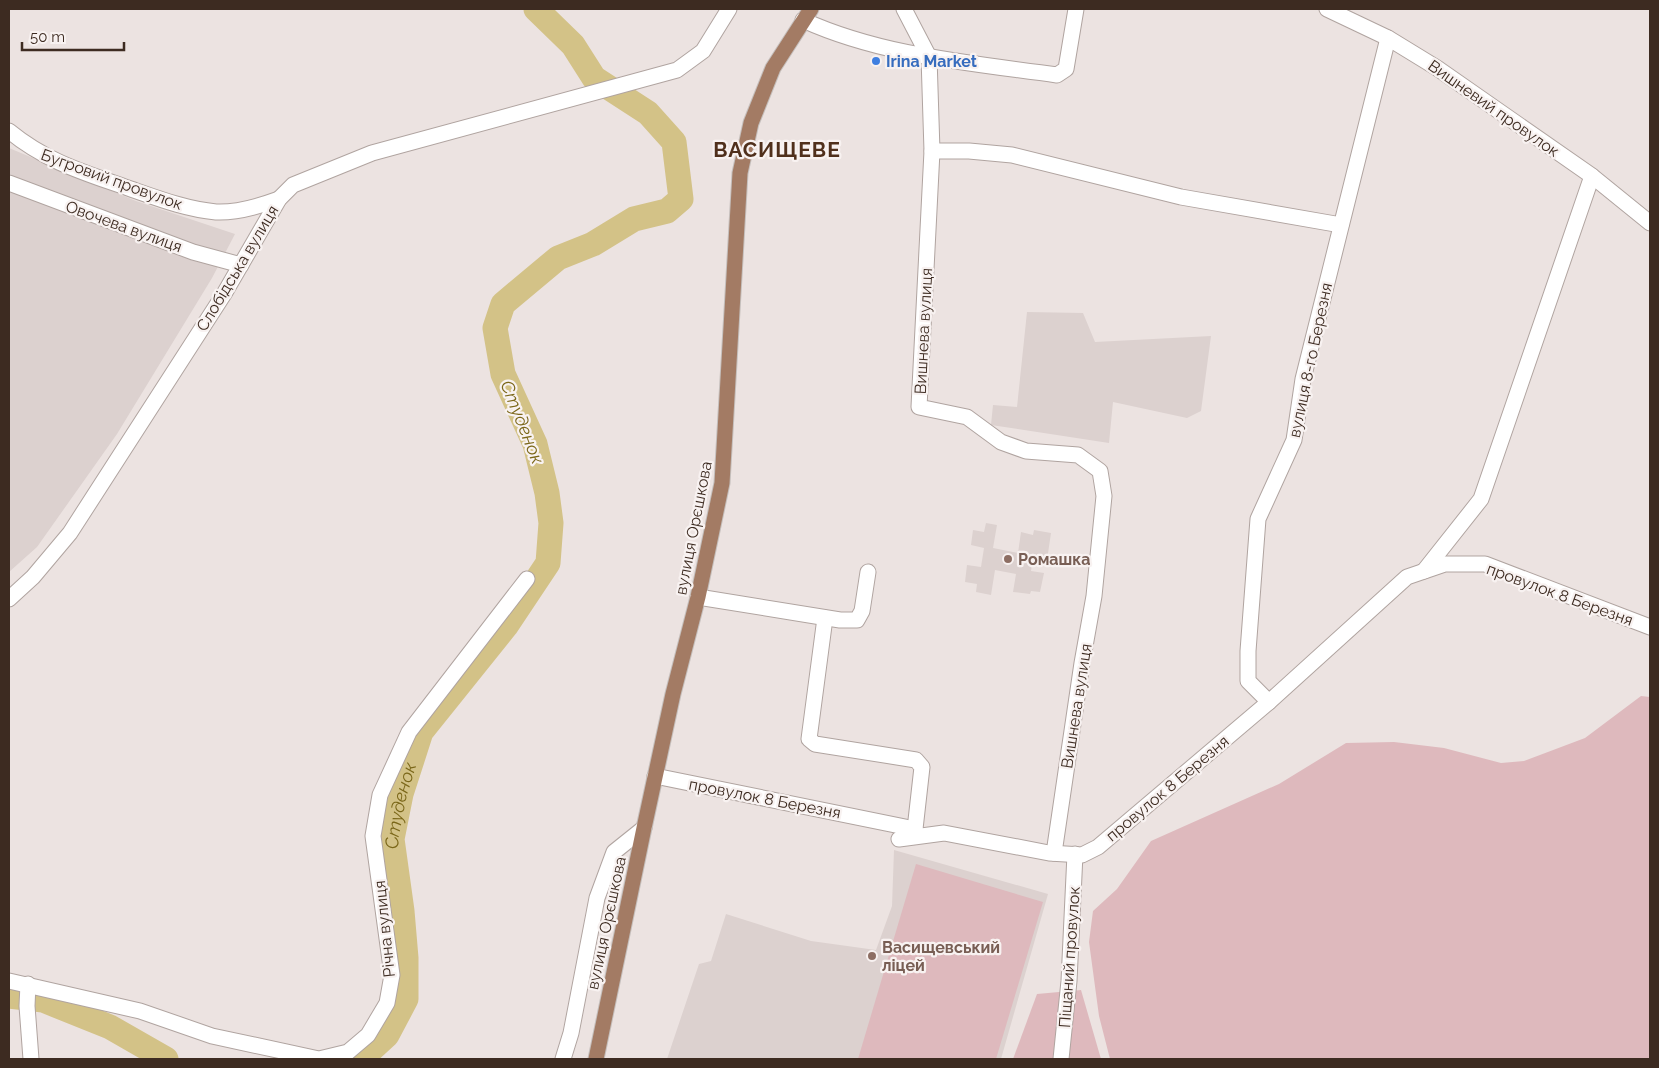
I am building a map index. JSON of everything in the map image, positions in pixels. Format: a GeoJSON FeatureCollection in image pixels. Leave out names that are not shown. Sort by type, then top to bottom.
{"type":"FeatureCollection","features":[{"type":"Feature","properties":{"kind":"main road","name":"вулиця Орєшкова"},"geometry":{"type":"LineString","coordinates":[[596,1059],[655,776],[673,694],[698,598],[722,483],[740,173],[751,123],[773,68],[807,14]]}},
{"type":"Feature","properties":{"kind":"street","name":"Слобідська вулиця"},"geometry":{"type":"LineString","coordinates":[[9,599],[33,577],[70,533],[241,265],[279,199],[293,185],[372,153],[677,70],[695,59],[709,43],[729,9]]}},
{"type":"Feature","properties":{"kind":"street","name":"Вишнева вулиця"},"geometry":{"type":"LineString","coordinates":[[904,9],[928,57],[932,151],[920,407],[967,417],[1001,442],[1026,450],[1078,455],[1100,471],[1104,496],[1094,596],[1082,663],[1054,853]]}},
{"type":"Feature","properties":{"kind":"street"},"geometry":{"type":"LineString","coordinates":[[807,14],[827,31],[928,57],[1057,75],[1066,69],[1076,9]]}},
{"type":"Feature","properties":{"kind":"street","name":"Вишневий провулок"},"geometry":{"type":"LineString","coordinates":[[1328,9],[1388,38],[1437,68],[1592,176],[1650,222]]}},
{"type":"Feature","properties":{"kind":"street","name":"вулиця 8-го Березня"},"geometry":{"type":"LineString","coordinates":[[1269,702],[1248,681],[1248,651],[1258,520],[1294,440],[1303,379],[1388,38]]}},
{"type":"Feature","properties":{"kind":"street","name":"Бугровий провулок"},"geometry":{"type":"LineString","coordinates":[[9,131],[31,149],[60,164],[184,208],[218,212],[256,207],[279,199]]}},
{"type":"Feature","properties":{"kind":"street"},"geometry":{"type":"LineString","coordinates":[[932,151],[1012,155],[1181,198],[1341,225]]}},
{"type":"Feature","properties":{"kind":"street"},"geometry":{"type":"LineString","coordinates":[[1423,572],[1481,499],[1592,176]]}},
{"type":"Feature","properties":{"kind":"street","name":"Овочева вулиця"},"geometry":{"type":"LineString","coordinates":[[9,183],[193,252],[241,265]]}},
{"type":"Feature","properties":{"kind":"street","name":"провулок 8 Березня"},"geometry":{"type":"LineString","coordinates":[[915,829],[900,839],[944,833],[1054,853],[1075,854],[1082,854],[1098,847],[1269,702],[1407,578],[1445,564],[1485,564],[1650,627]]}},
{"type":"Feature","properties":{"kind":"street"},"geometry":{"type":"LineString","coordinates":[[698,598],[826,618],[857,620],[862,611],[868,572]]}},
{"type":"Feature","properties":{"kind":"street","name":"Річна вулиця"},"geometry":{"type":"LineString","coordinates":[[9,980],[27,994],[140,1012],[212,1036],[319,1059],[348,1052],[368,1036],[387,1003],[392,975],[373,836],[380,796],[410,732],[526,579]]}},
{"type":"Feature","properties":{"kind":"street"},"geometry":{"type":"LineString","coordinates":[[826,618],[809,739],[815,744],[916,760],[922,767],[915,829]]}},
{"type":"Feature","properties":{"kind":"street","name":"провулок 8 Березня"},"geometry":{"type":"LineString","coordinates":[[655,776],[915,829]]}},
{"type":"Feature","properties":{"kind":"street"},"geometry":{"type":"LineString","coordinates":[[563,1059],[571,1033],[597,898],[614,852],[644,828]]}},
{"type":"Feature","properties":{"kind":"street","name":"Піщаний провулок"},"geometry":{"type":"LineString","coordinates":[[1061,1059],[1069,981],[1075,854]]}},
{"type":"Feature","properties":{"kind":"street"},"geometry":{"type":"LineString","coordinates":[[27,994],[31,1059]]}},
{"type":"Feature","properties":{"kind":"shaded area"},"geometry":{"type":"Polygon","coordinates":[[[9,148],[136,201],[235,234],[212,278],[117,434],[37,547],[9,572],[9,148]]]}},
{"type":"Feature","properties":{"kind":"shaded area"},"geometry":{"type":"Polygon","coordinates":[[[1027,312],[1083,313],[1095,342],[1211,336],[1201,411],[1187,418],[1113,402],[1109,443],[991,425],[993,405],[1017,407],[1027,312]]]}},
{"type":"Feature","properties":{"kind":"shaded area","name":"Ромашка"},"geometry":{"type":"Polygon","coordinates":[[[986,523],[997,525],[993,548],[1018,553],[1021,532],[1033,535],[1034,530],[1051,533],[1047,560],[1033,558],[1031,571],[1044,573],[1040,592],[1031,591],[1030,594],[1013,592],[1016,574],[995,570],[991,595],[976,592],[977,584],[965,582],[967,565],[981,567],[984,548],[971,545],[973,530],[984,532],[986,523]]]}},
{"type":"Feature","properties":{"kind":"shaded area"},"geometry":{"type":"Polygon","coordinates":[[[1641,696],[1650,697],[1650,1059],[1110,1059],[1099,1016],[1089,942],[1093,911],[1117,889],[1151,841],[1279,784],[1346,743],[1394,742],[1444,748],[1501,763],[1524,761],[1585,738],[1641,696]]]}},
{"type":"Feature","properties":{"kind":"shaded area","name":"Васищевський ліцей"},"geometry":{"type":"Polygon","coordinates":[[[894,850],[1048,894],[1001,1059],[667,1059],[699,964],[711,961],[726,914],[811,941],[876,950],[892,906],[894,850]]]}},
{"type":"Feature","properties":{"kind":"shaded area"},"geometry":{"type":"Polygon","coordinates":[[[916,864],[1043,902],[996,1059],[858,1059],[916,864]]]}},
{"type":"Feature","properties":{"kind":"shaded area"},"geometry":{"type":"Polygon","coordinates":[[[1081,990],[1101,1059],[1013,1059],[1037,994],[1081,990]]]}},
{"type":"Feature","properties":{"kind":"waterway","name":"Студенок"},"geometry":{"type":"LineString","coordinates":[[361,1059],[387,1035],[406,999],[406,958],[402,911],[392,839],[401,794],[421,732],[506,626],[548,563],[551,523],[547,493],[535,444],[503,374],[495,328],[503,304],[558,258],[593,244],[634,219],[667,211],[681,199],[674,142],[648,113],[594,78],[573,45],[536,9]]}},
{"type":"Feature","properties":{"kind":"waterway","name":"Студенок"},"geometry":{"type":"LineString","coordinates":[[9,996],[43,1000],[110,1027],[166,1059]]}},
{"type":"Feature","properties":{"kind":"place","name":"Irina Market"},"geometry":{"type":"Point","coordinates":[876,61]}},
{"type":"Feature","properties":{"kind":"place","name":"Ромашка"},"geometry":{"type":"Point","coordinates":[1008,559]}},
{"type":"Feature","properties":{"kind":"place","name":"Васищевський ліцей"},"geometry":{"type":"Point","coordinates":[872,956]}},
{"type":"Feature","properties":{"kind":"district","name":"ВАСИЩЕВЕ"},"geometry":{"type":"Point","coordinates":[777,150]}}]}
